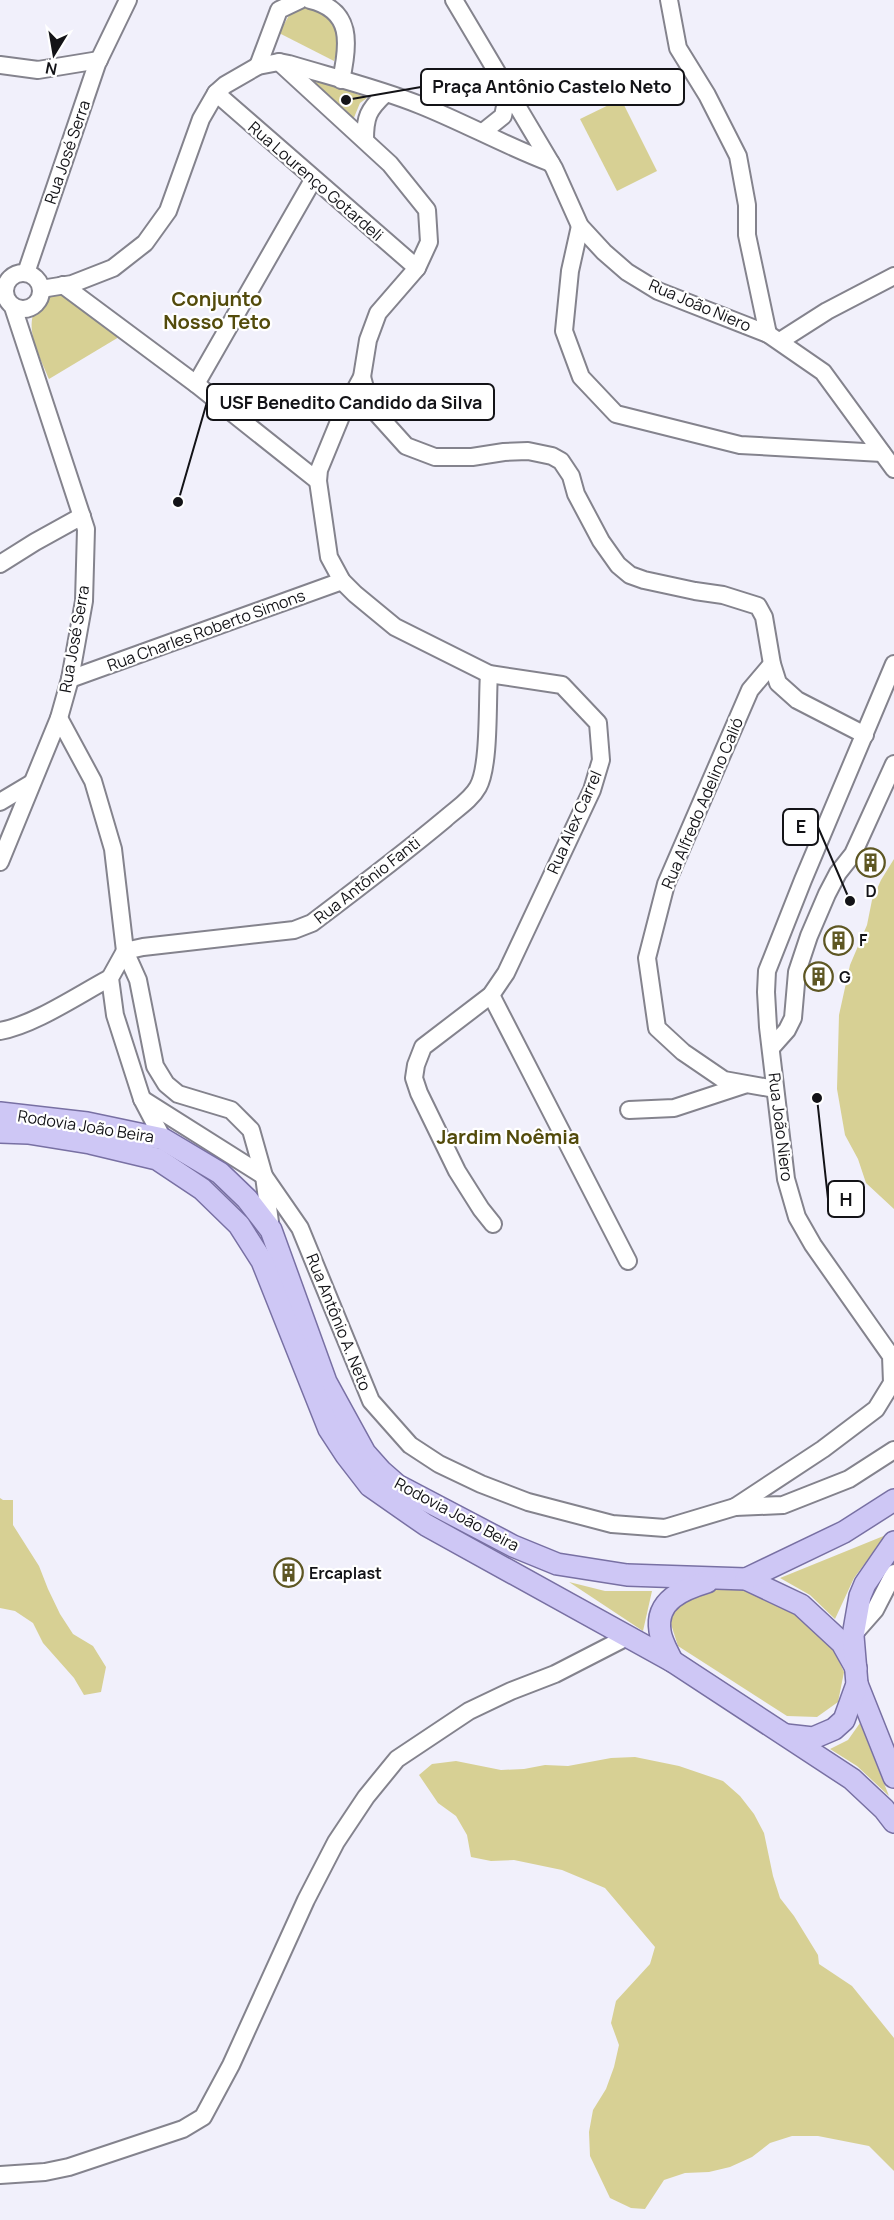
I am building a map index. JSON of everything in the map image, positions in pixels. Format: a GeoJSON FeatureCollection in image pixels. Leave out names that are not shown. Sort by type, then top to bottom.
{"type":"FeatureCollection","features":[{"type":"Feature","properties":{"kind":"main road","name":"Rodovia João Beira"},"geometry":{"type":"LineString","coordinates":[[0,1113],[87,1123],[163,1138],[220,1173],[247,1199],[271,1230],[326,1382],[365,1453],[381,1471],[397,1485],[513,1546],[557,1564],[627,1575],[746,1579],[801,1605],[842,1643],[894,1777]]}},
{"type":"Feature","properties":{"kind":"main road","name":"Rodovia João Beira"},"geometry":{"type":"LineString","coordinates":[[0,1131],[90,1143],[157,1160],[202,1189],[239,1225],[262,1261],[329,1429],[370,1486],[426,1525],[672,1661],[780,1734],[852,1779],[884,1809],[894,1822]]}},
{"type":"Feature","properties":{"kind":"main road"},"geometry":{"type":"LineString","coordinates":[[746,1579],[844,1532],[894,1500]]}},
{"type":"Feature","properties":{"kind":"main road"},"geometry":{"type":"LineString","coordinates":[[780,1734],[813,1738],[834,1729],[844,1720],[856,1676],[853,1635],[860,1596],[865,1584],[894,1542]]}},
{"type":"Feature","properties":{"kind":"main road"},"geometry":{"type":"LineString","coordinates":[[672,1661],[660,1631],[660,1616],[669,1600],[687,1588],[719,1578]]}},
{"type":"Feature","properties":{"kind":"street","name":"Rua José Serra"},"geometry":{"type":"LineString","coordinates":[[26,273],[99,60],[128,0]]}},
{"type":"Feature","properties":{"kind":"street"},"geometry":{"type":"LineString","coordinates":[[258,66],[279,10],[300,0]]}},
{"type":"Feature","properties":{"kind":"street"},"geometry":{"type":"LineString","coordinates":[[310,0],[323,3],[339,13],[345,34],[346,53],[341,80]]}},
{"type":"Feature","properties":{"kind":"street","name":"Rua João Niero"},"geometry":{"type":"LineString","coordinates":[[454,0],[551,163],[580,226],[604,252],[627,272],[658,291],[774,338],[823,372],[894,469]]}},
{"type":"Feature","properties":{"kind":"street"},"geometry":{"type":"LineString","coordinates":[[669,0],[678,48],[707,95],[738,156],[747,205],[747,235],[774,338],[894,276]]}},
{"type":"Feature","properties":{"kind":"street"},"geometry":{"type":"LineString","coordinates":[[0,65],[38,70],[99,60]]}},
{"type":"Feature","properties":{"kind":"street"},"geometry":{"type":"LineString","coordinates":[[41,289],[72,284],[113,268],[145,243],[168,211],[201,119],[216,93],[225,85],[258,66],[279,62],[418,104],[483,132],[523,153],[551,163]]}},
{"type":"Feature","properties":{"kind":"street","name":"Rua Alex Carrel"},"geometry":{"type":"LineString","coordinates":[[279,62],[390,164],[428,210],[429,242],[417,268],[378,313],[369,340],[362,377],[342,414],[319,470],[318,482],[329,557],[342,581],[395,627],[489,674],[562,685],[598,723],[601,760],[592,790],[506,973],[491,995],[423,1047],[416,1065],[414,1078],[419,1093],[457,1171],[493,1224]]}},
{"type":"Feature","properties":{"kind":"street"},"geometry":{"type":"LineString","coordinates":[[483,132],[503,116],[508,92]]}},
{"type":"Feature","properties":{"kind":"street","name":"Rua Lourenço Gotardeli"},"geometry":{"type":"LineString","coordinates":[[216,93],[313,180],[417,268]]}},
{"type":"Feature","properties":{"kind":"street"},"geometry":{"type":"LineString","coordinates":[[364,140],[370,108],[385,94]]}},
{"type":"Feature","properties":{"kind":"street"},"geometry":{"type":"LineString","coordinates":[[196,384],[313,180]]}},
{"type":"Feature","properties":{"kind":"street"},"geometry":{"type":"LineString","coordinates":[[580,226],[570,271],[564,331],[581,377],[616,414],[740,445],[882,453]]}},
{"type":"Feature","properties":{"kind":"street"},"geometry":{"type":"LineString","coordinates":[[20,273],[26,273],[36,279],[41,289],[39,300],[30,308],[25,309],[6,301],[5,291],[9,280],[20,273]]}},
{"type":"Feature","properties":{"kind":"street"},"geometry":{"type":"LineString","coordinates":[[63,285],[196,384],[318,482]]}},
{"type":"Feature","properties":{"kind":"street","name":"Rua José Serra"},"geometry":{"type":"LineString","coordinates":[[0,862],[30,784],[59,718],[70,679],[84,601],[86,528],[6,301]]}},
{"type":"Feature","properties":{"kind":"street"},"geometry":{"type":"LineString","coordinates":[[362,377],[370,406],[406,446],[435,457],[472,457],[528,451],[552,456],[561,461],[571,476],[576,494],[600,541],[630,575],[694,591],[723,595],[758,606],[764,617],[772,664],[778,683],[797,700],[865,735]]}},
{"type":"Feature","properties":{"kind":"street"},"geometry":{"type":"LineString","coordinates":[[0,564],[82,516]]}},
{"type":"Feature","properties":{"kind":"street","name":"Rua Charles Roberto Simons"},"geometry":{"type":"LineString","coordinates":[[70,679],[342,581]]}},
{"type":"Feature","properties":{"kind":"street","name":"Rua Alfredo Adelino Calió"},"geometry":{"type":"LineString","coordinates":[[772,664],[750,690],[724,755],[666,884],[647,958],[657,1028],[683,1052],[724,1080],[775,1089]]}},
{"type":"Feature","properties":{"kind":"street","name":"Rua João Niero"},"geometry":{"type":"LineString","coordinates":[[735,1507],[823,1449],[876,1409],[892,1383],[891,1356],[796,1217],[786,1179],[766,992],[767,971],[894,664]]}},
{"type":"Feature","properties":{"kind":"street","name":"Rua Antônio Fanti"},"geometry":{"type":"LineString","coordinates":[[125,951],[294,930],[312,923],[424,837],[478,787],[484,762],[489,674]]}},
{"type":"Feature","properties":{"kind":"street"},"geometry":{"type":"LineString","coordinates":[[59,718],[93,781],[113,849],[125,951],[138,980],[155,1066],[166,1084],[178,1094],[231,1110],[251,1130],[264,1176],[271,1230]]}},
{"type":"Feature","properties":{"kind":"street"},"geometry":{"type":"LineString","coordinates":[[771,1048],[787,1030],[793,1018],[796,972],[809,936],[833,883],[853,854],[894,764]]}},
{"type":"Feature","properties":{"kind":"street"},"geometry":{"type":"LineString","coordinates":[[0,802],[30,784]]}},
{"type":"Feature","properties":{"kind":"street"},"geometry":{"type":"LineString","coordinates":[[0,1030],[12,1029],[29,1021],[110,978],[125,951]]}},
{"type":"Feature","properties":{"kind":"street"},"geometry":{"type":"LineString","coordinates":[[110,978],[115,1015],[142,1100],[163,1138]]}},
{"type":"Feature","properties":{"kind":"street"},"geometry":{"type":"LineString","coordinates":[[491,995],[628,1261]]}},
{"type":"Feature","properties":{"kind":"street"},"geometry":{"type":"LineString","coordinates":[[629,1110],[674,1108],[748,1084]]}},
{"type":"Feature","properties":{"kind":"street","name":"Rua Antônio A. Neto"},"geometry":{"type":"LineString","coordinates":[[142,1100],[264,1176],[300,1228],[371,1401],[410,1445],[439,1464],[490,1488],[528,1502],[612,1524],[665,1528],[735,1507]]}},
{"type":"Feature","properties":{"kind":"street"},"geometry":{"type":"LineString","coordinates":[[735,1507],[783,1504],[849,1479],[894,1450]]}},
{"type":"Feature","properties":{"kind":"street"},"geometry":{"type":"LineString","coordinates":[[853,1635],[875,1610],[894,1573]]}},
{"type":"Feature","properties":{"kind":"street"},"geometry":{"type":"LineString","coordinates":[[0,2175],[45,2172],[69,2167],[183,2129],[203,2117],[231,2065],[306,1900],[336,1842],[366,1797],[397,1759],[469,1711],[555,1674],[628,1636]]}},
{"type":"Feature","properties":{"kind":"shaded area"},"geometry":{"type":"Polygon","coordinates":[[[303,8],[322,12],[333,25],[337,42],[334,61],[279,33],[291,12],[303,8]]]}},
{"type":"Feature","properties":{"kind":"shaded area"},"geometry":{"type":"Polygon","coordinates":[[[302,77],[326,82],[367,98],[360,103],[353,120],[302,77]]]}},
{"type":"Feature","properties":{"kind":"shaded area"},"geometry":{"type":"Polygon","coordinates":[[[621,99],[657,171],[617,191],[580,119],[621,99]]]}},
{"type":"Feature","properties":{"kind":"shaded area"},"geometry":{"type":"Polygon","coordinates":[[[51,293],[66,295],[119,337],[49,379],[35,344],[32,322],[34,312],[40,302],[51,293]]]}},
{"type":"Feature","properties":{"kind":"shaded area"},"geometry":{"type":"Polygon","coordinates":[[[894,859],[894,1209],[866,1183],[858,1159],[845,1135],[837,1089],[839,1015],[850,965],[867,925],[872,900],[894,859]]]}},
{"type":"Feature","properties":{"kind":"shaded area"},"geometry":{"type":"Polygon","coordinates":[[[0,1498],[13,1500],[13,1525],[39,1566],[60,1614],[73,1634],[93,1646],[106,1667],[101,1692],[84,1695],[74,1678],[43,1643],[33,1623],[15,1611],[0,1608],[0,1498]]]}},
{"type":"Feature","properties":{"kind":"shaded area"},"geometry":{"type":"Polygon","coordinates":[[[886,1535],[854,1578],[835,1619],[810,1595],[780,1578],[886,1535]]]}},
{"type":"Feature","properties":{"kind":"shaded area"},"geometry":{"type":"Polygon","coordinates":[[[569,1582],[605,1591],[652,1591],[643,1631],[569,1582]]]}},
{"type":"Feature","properties":{"kind":"shaded area"},"geometry":{"type":"Polygon","coordinates":[[[694,1585],[756,1589],[801,1610],[831,1643],[844,1672],[838,1702],[817,1717],[787,1716],[678,1646],[670,1621],[674,1598],[694,1585]]]}},
{"type":"Feature","properties":{"kind":"shaded area"},"geometry":{"type":"Polygon","coordinates":[[[860,1723],[889,1796],[857,1766],[830,1749],[848,1740],[860,1723]]]}},
{"type":"Feature","properties":{"kind":"shaded area"},"geometry":{"type":"Polygon","coordinates":[[[635,1757],[679,1766],[723,1781],[740,1796],[754,1814],[764,1833],[780,1898],[818,1955],[819,1964],[852,1986],[894,2038],[894,2171],[869,2146],[818,2136],[792,2136],[770,2143],[752,2157],[730,2167],[709,2172],[685,2173],[664,2180],[645,2209],[631,2208],[610,2198],[590,2156],[589,2132],[593,2110],[606,2089],[619,2045],[611,2023],[616,2001],[650,1964],[655,1947],[605,1888],[562,1870],[514,1860],[491,1861],[471,1857],[467,1835],[456,1816],[438,1803],[419,1775],[432,1764],[456,1761],[501,1770],[545,1765],[568,1766],[611,1758],[635,1757]]]}},
{"type":"Feature","properties":{"kind":"place","name":"Praça Antônio Castelo Neto"},"geometry":{"type":"Point","coordinates":[346,100]}},
{"type":"Feature","properties":{"kind":"place","name":"USF Benedito Candido da Silva"},"geometry":{"type":"Point","coordinates":[178,502]}},
{"type":"Feature","properties":{"kind":"place","name":"D"},"geometry":{"type":"Point","coordinates":[871,863]}},
{"type":"Feature","properties":{"kind":"place","name":"E"},"geometry":{"type":"Point","coordinates":[850,901]}},
{"type":"Feature","properties":{"kind":"place","name":"F"},"geometry":{"type":"Point","coordinates":[838,940]}},
{"type":"Feature","properties":{"kind":"place","name":"G"},"geometry":{"type":"Point","coordinates":[818,977]}},
{"type":"Feature","properties":{"kind":"place","name":"H"},"geometry":{"type":"Point","coordinates":[817,1098]}},
{"type":"Feature","properties":{"kind":"place","name":"Ercaplast"},"geometry":{"type":"Point","coordinates":[288,1573]}},
{"type":"Feature","properties":{"kind":"district","name":"Conjunto Nosso Teto"},"geometry":{"type":"Point","coordinates":[217,310]}},
{"type":"Feature","properties":{"kind":"district","name":"Jardim Noêmia"},"geometry":{"type":"Point","coordinates":[508,1137]}}]}
